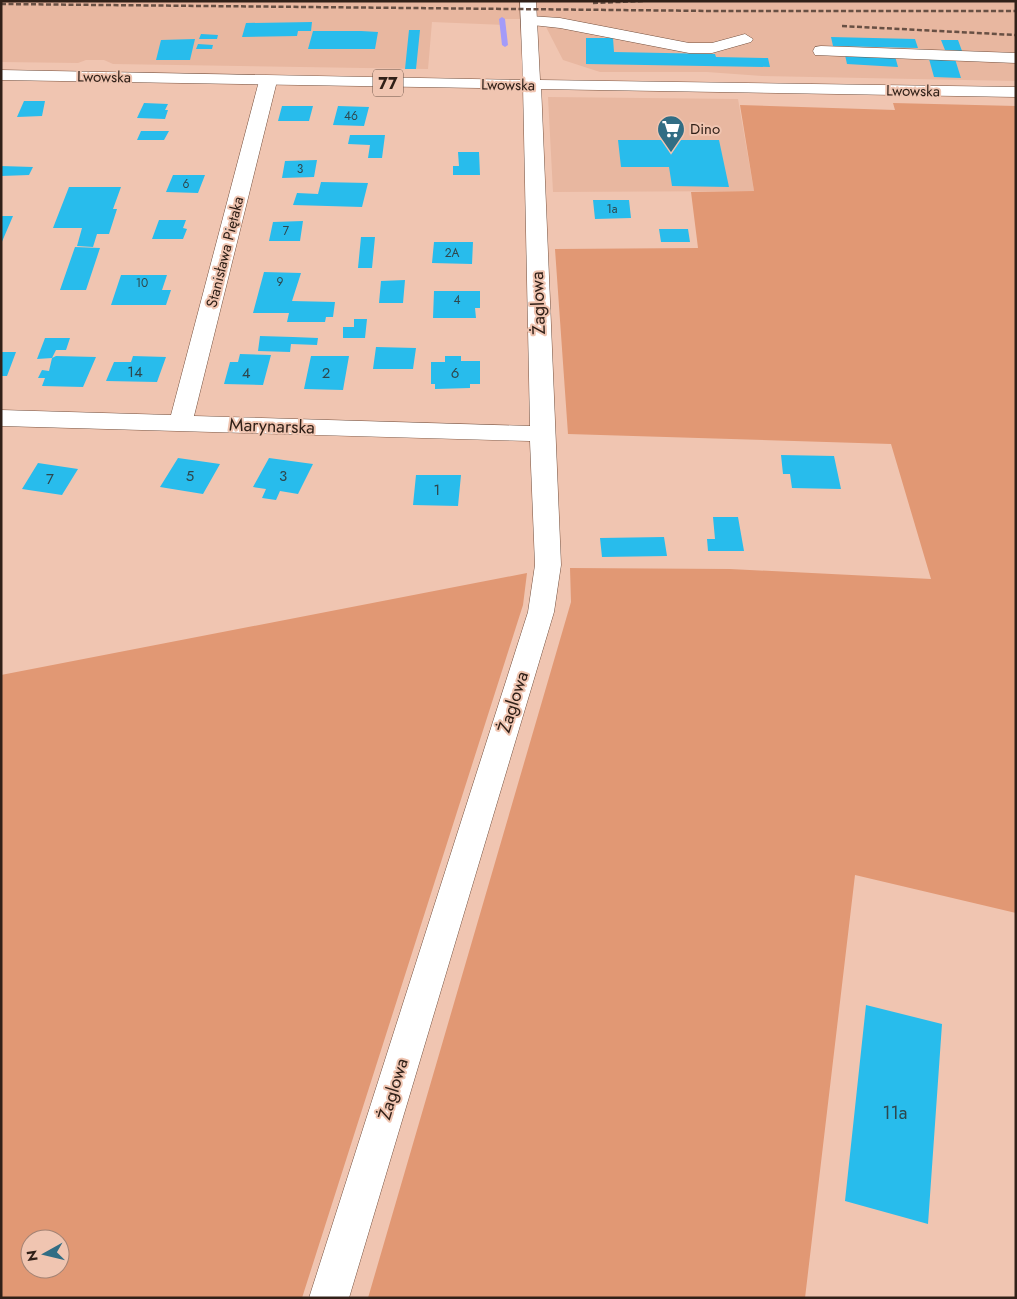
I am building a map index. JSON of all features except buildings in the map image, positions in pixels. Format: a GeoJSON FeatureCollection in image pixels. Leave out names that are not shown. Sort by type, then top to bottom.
{"type":"FeatureCollection","features":[{"type":"Feature","properties":{"kind":"street","name":"Żaglowa"},"geometry":{"type":"LineString","coordinates":[[329,1298],[541,612],[548,565],[528,1]]}},
{"type":"Feature","properties":{"kind":"street"},"geometry":{"type":"LineString","coordinates":[[529,20],[560,23],[689,48],[712,48],[745,39]]}},
{"type":"Feature","properties":{"kind":"street"},"geometry":{"type":"LineString","coordinates":[[822,51],[1016,58]]}},
{"type":"Feature","properties":{"kind":"street","name":"Lwowska"},"geometry":{"type":"LineString","coordinates":[[1,75],[268,82],[1016,92]]}},
{"type":"Feature","properties":{"kind":"street","name":"Stanisława Piętaka"},"geometry":{"type":"LineString","coordinates":[[181,422],[268,82]]}},
{"type":"Feature","properties":{"kind":"street","name":"Marynarska"},"geometry":{"type":"LineString","coordinates":[[1,418],[542,434]]}},
{"type":"Feature","properties":{"kind":"shaded area"},"geometry":{"type":"Polygon","coordinates":[[[1,1],[1016,1],[1016,81],[762,76],[707,72],[600,72],[563,60],[546,27],[557,19],[505,19],[505,25],[432,22],[428,69],[113,64],[104,60],[86,60],[78,63],[1,62],[1,1]]]}},
{"type":"Feature","properties":{"kind":"shaded area"},"geometry":{"type":"Polygon","coordinates":[[[548,97],[738,99],[754,191],[553,192],[548,97]]]}},
{"type":"Feature","properties":{"kind":"shaded area"},"geometry":{"type":"Polygon","coordinates":[[[893,103],[1016,106],[1016,913],[855,875],[805,1298],[368,1298],[571,602],[570,568],[730,569],[931,579],[891,444],[568,434],[555,249],[698,248],[691,192],[754,191],[740,105],[895,110],[893,103]]]}},
{"type":"Feature","properties":{"kind":"shaded area"},"geometry":{"type":"Polygon","coordinates":[[[527,573],[523,605],[302,1298],[1,1298],[1,675],[527,573]]]}},
{"type":"Feature","properties":{"kind":"waterway"},"geometry":{"type":"LineString","coordinates":[[502,19],[505,45]]}},
{"type":"Feature","properties":{"kind":"railway"},"geometry":{"type":"LineString","coordinates":[[593,3],[643,1]]}},
{"type":"Feature","properties":{"kind":"railway"},"geometry":{"type":"LineString","coordinates":[[1,4],[716,11],[1016,11]]}},
{"type":"Feature","properties":{"kind":"railway"},"geometry":{"type":"LineString","coordinates":[[842,26],[1016,35]]}},
{"type":"Feature","properties":{"kind":"place","name":"Dino"},"geometry":{"type":"Point","coordinates":[671,153]}}]}
